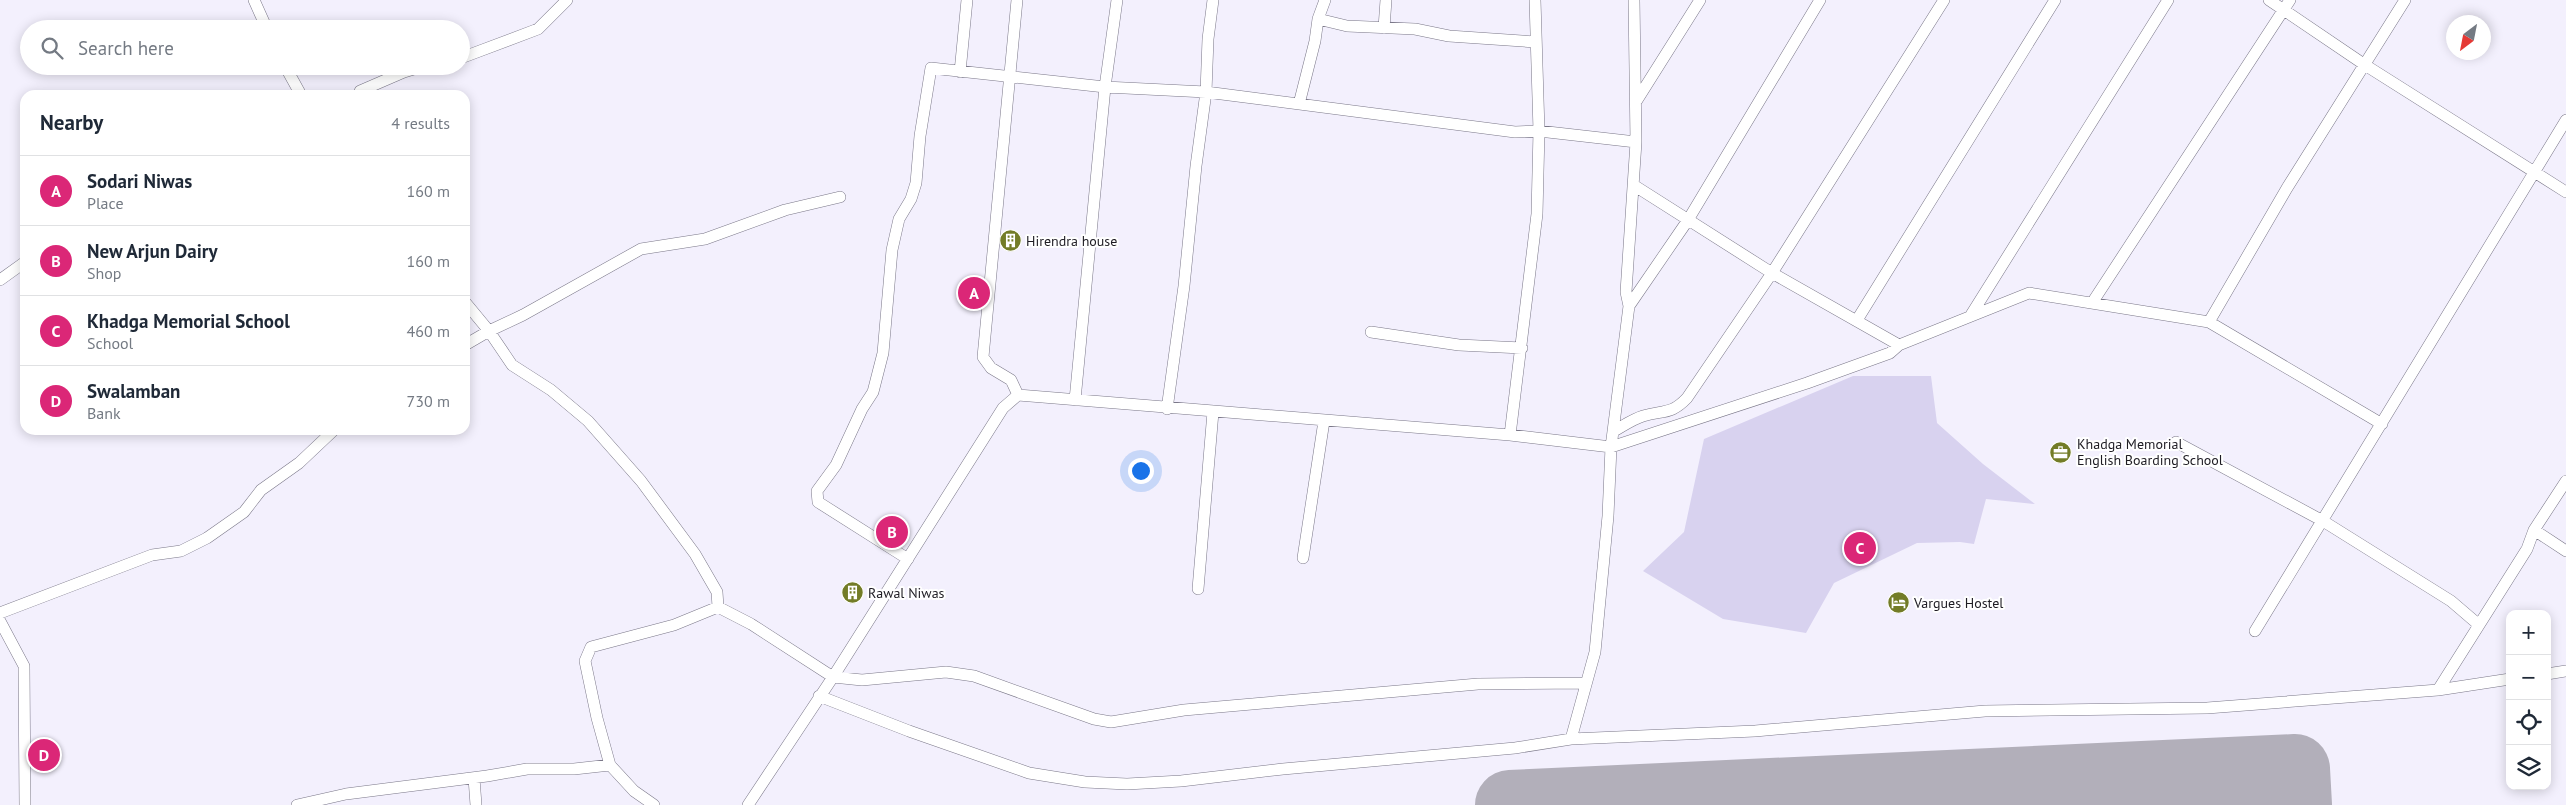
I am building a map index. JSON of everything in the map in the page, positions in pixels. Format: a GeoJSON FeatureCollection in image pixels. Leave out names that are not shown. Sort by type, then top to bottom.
{"type":"FeatureCollection","features":[{"type":"Feature","properties":{"kind":"street"},"geometry":{"type":"LineString","coordinates":[[254,0],[263,20]]}},
{"type":"Feature","properties":{"kind":"street"},"geometry":{"type":"LineString","coordinates":[[470,55],[538,29],[567,0]]}},
{"type":"Feature","properties":{"kind":"street"},"geometry":{"type":"LineString","coordinates":[[960,72],[967,0]]}},
{"type":"Feature","properties":{"kind":"street"},"geometry":{"type":"LineString","coordinates":[[1017,0],[982,357],[991,368],[1011,380],[1018,395]]}},
{"type":"Feature","properties":{"kind":"street"},"geometry":{"type":"LineString","coordinates":[[1075,400],[1105,87],[1117,0]]}},
{"type":"Feature","properties":{"kind":"street"},"geometry":{"type":"LineString","coordinates":[[1167,408],[1178,340],[1206,92],[1208,39],[1213,0]]}},
{"type":"Feature","properties":{"kind":"street"},"geometry":{"type":"LineString","coordinates":[[1299,104],[1315,41],[1318,19],[1325,0]]}},
{"type":"Feature","properties":{"kind":"street"},"geometry":{"type":"LineString","coordinates":[[1384,28],[1386,0]]}},
{"type":"Feature","properties":{"kind":"street"},"geometry":{"type":"LineString","coordinates":[[1510,435],[1537,214],[1539,131],[1535,0]]}},
{"type":"Feature","properties":{"kind":"street"},"geometry":{"type":"LineString","coordinates":[[1571,739],[1596,643],[1608,516],[1611,447],[1629,306],[1626,292],[1635,186],[1637,100],[1634,0]]}},
{"type":"Feature","properties":{"kind":"street"},"geometry":{"type":"LineString","coordinates":[[1637,100],[1700,0]]}},
{"type":"Feature","properties":{"kind":"street"},"geometry":{"type":"LineString","coordinates":[[1629,306],[1688,220],[1820,0]]}},
{"type":"Feature","properties":{"kind":"street"},"geometry":{"type":"LineString","coordinates":[[1614,431],[1643,416],[1667,413],[1679,407],[1772,273],[1944,0]]}},
{"type":"Feature","properties":{"kind":"street"},"geometry":{"type":"LineString","coordinates":[[1857,320],[2055,0]]}},
{"type":"Feature","properties":{"kind":"street"},"geometry":{"type":"LineString","coordinates":[[1971,315],[2168,0]]}},
{"type":"Feature","properties":{"kind":"street"},"geometry":{"type":"LineString","coordinates":[[2269,0],[2287,4],[2364,65],[2566,192]]}},
{"type":"Feature","properties":{"kind":"street"},"geometry":{"type":"LineString","coordinates":[[2209,322],[2287,188],[2405,0]]}},
{"type":"Feature","properties":{"kind":"street"},"geometry":{"type":"LineString","coordinates":[[2092,304],[2287,4]]}},
{"type":"Feature","properties":{"kind":"street"},"geometry":{"type":"LineString","coordinates":[[1318,19],[1347,26],[1415,29],[1449,36],[1485,40],[1536,42]]}},
{"type":"Feature","properties":{"kind":"street"},"geometry":{"type":"LineString","coordinates":[[908,559],[818,502],[817,491],[836,465],[862,409],[873,392],[883,353],[892,250],[899,219],[911,198],[916,183],[920,136],[931,68],[1105,87],[1206,92],[1515,132],[1539,131],[1636,142]]}},
{"type":"Feature","properties":{"kind":"street"},"geometry":{"type":"LineString","coordinates":[[290,75],[299,90]]}},
{"type":"Feature","properties":{"kind":"street"},"geometry":{"type":"LineString","coordinates":[[362,90],[397,75]]}},
{"type":"Feature","properties":{"kind":"street"},"geometry":{"type":"LineString","coordinates":[[2254,631],[2323,521],[2566,120]]}},
{"type":"Feature","properties":{"kind":"street"},"geometry":{"type":"LineString","coordinates":[[1635,186],[1772,273],[1899,345]]}},
{"type":"Feature","properties":{"kind":"street"},"geometry":{"type":"LineString","coordinates":[[470,342],[523,315],[641,249],[705,239],[785,210],[840,197]]}},
{"type":"Feature","properties":{"kind":"street"},"geometry":{"type":"LineString","coordinates":[[0,280],[20,266]]}},
{"type":"Feature","properties":{"kind":"street"},"geometry":{"type":"LineString","coordinates":[[748,805],[833,677],[1003,408],[1018,395],[1510,435],[1611,447],[1890,354],[1899,345],[1971,315],[2029,294],[2209,322],[2382,424]]}},
{"type":"Feature","properties":{"kind":"street"},"geometry":{"type":"LineString","coordinates":[[470,308],[489,331],[512,365],[551,390],[588,420],[641,481],[695,554],[717,592],[718,607]]}},
{"type":"Feature","properties":{"kind":"street"},"geometry":{"type":"LineString","coordinates":[[1371,332],[1459,345],[1522,348]]}},
{"type":"Feature","properties":{"kind":"street"},"geometry":{"type":"LineString","coordinates":[[1198,589],[1213,412]]}},
{"type":"Feature","properties":{"kind":"street"},"geometry":{"type":"LineString","coordinates":[[1303,558],[1324,421]]}},
{"type":"Feature","properties":{"kind":"street"},"geometry":{"type":"LineString","coordinates":[[0,614],[152,554],[182,551],[207,538],[244,512],[261,490],[298,463],[329,435]]}},
{"type":"Feature","properties":{"kind":"street"},"geometry":{"type":"LineString","coordinates":[[2176,442],[2323,521],[2451,601],[2479,625]]}},
{"type":"Feature","properties":{"kind":"street"},"geometry":{"type":"LineString","coordinates":[[2438,690],[2527,549],[2534,530],[2566,481]]}},
{"type":"Feature","properties":{"kind":"street"},"geometry":{"type":"LineString","coordinates":[[2534,530],[2566,551]]}},
{"type":"Feature","properties":{"kind":"street"},"geometry":{"type":"LineString","coordinates":[[654,805],[634,791],[610,764],[597,718],[585,661],[591,647],[674,625],[718,607],[751,624],[833,677],[862,680],[946,672],[974,676],[1094,719],[1111,722],[1184,710],[1478,684],[1586,682]]}},
{"type":"Feature","properties":{"kind":"street"},"geometry":{"type":"LineString","coordinates":[[0,621],[24,666],[25,805]]}},
{"type":"Feature","properties":{"kind":"street"},"geometry":{"type":"LineString","coordinates":[[2551,673],[2566,671]]}},
{"type":"Feature","properties":{"kind":"street"},"geometry":{"type":"LineString","coordinates":[[819,696],[909,731],[1029,773],[1085,782],[1127,784],[1181,781],[1283,769],[1515,748],[1571,739],[1755,730],[1985,711],[2207,708],[2438,690],[2506,680]]}},
{"type":"Feature","properties":{"kind":"street"},"geometry":{"type":"LineString","coordinates":[[297,805],[346,794],[474,778],[527,769],[574,769],[610,764]]}},
{"type":"Feature","properties":{"kind":"street"},"geometry":{"type":"LineString","coordinates":[[474,778],[476,805]]}},
{"type":"Feature","properties":{"kind":"shaded area"},"geometry":{"type":"Polygon","coordinates":[[[1853,376],[1931,376],[1937,423],[1983,464],[2035,504],[1986,499],[1974,544],[1960,542],[1917,543],[1834,583],[1806,633],[1723,619],[1643,571],[1684,532],[1704,439],[1853,376]]]}},
{"type":"Feature","properties":{"kind":"runway"},"geometry":{"type":"LineString","coordinates":[[1510,805],[2295,769],[2297,805]]}},
{"type":"Feature","properties":{"kind":"place","name":"Hirendra house"},"geometry":{"type":"Point","coordinates":[1010,241]}},
{"type":"Feature","properties":{"kind":"place","name":"Sodari Niwas"},"geometry":{"type":"Point","coordinates":[974,293]}},
{"type":"Feature","properties":{"kind":"place","name":"Khadga Memorial English Boarding School"},"geometry":{"type":"Point","coordinates":[2061,452]}},
{"type":"Feature","properties":{"kind":"place","name":"New Arjun Dairy"},"geometry":{"type":"Point","coordinates":[892,532]}},
{"type":"Feature","properties":{"kind":"place","name":"Khadga Memorial School"},"geometry":{"type":"Point","coordinates":[1860,548]}},
{"type":"Feature","properties":{"kind":"place","name":"Rawal Niwas"},"geometry":{"type":"Point","coordinates":[852,593]}},
{"type":"Feature","properties":{"kind":"place","name":"Vargues Hostel"},"geometry":{"type":"Point","coordinates":[1898,603]}},
{"type":"Feature","properties":{"kind":"place","name":"Swalamban"},"geometry":{"type":"Point","coordinates":[44,755]}}]}
